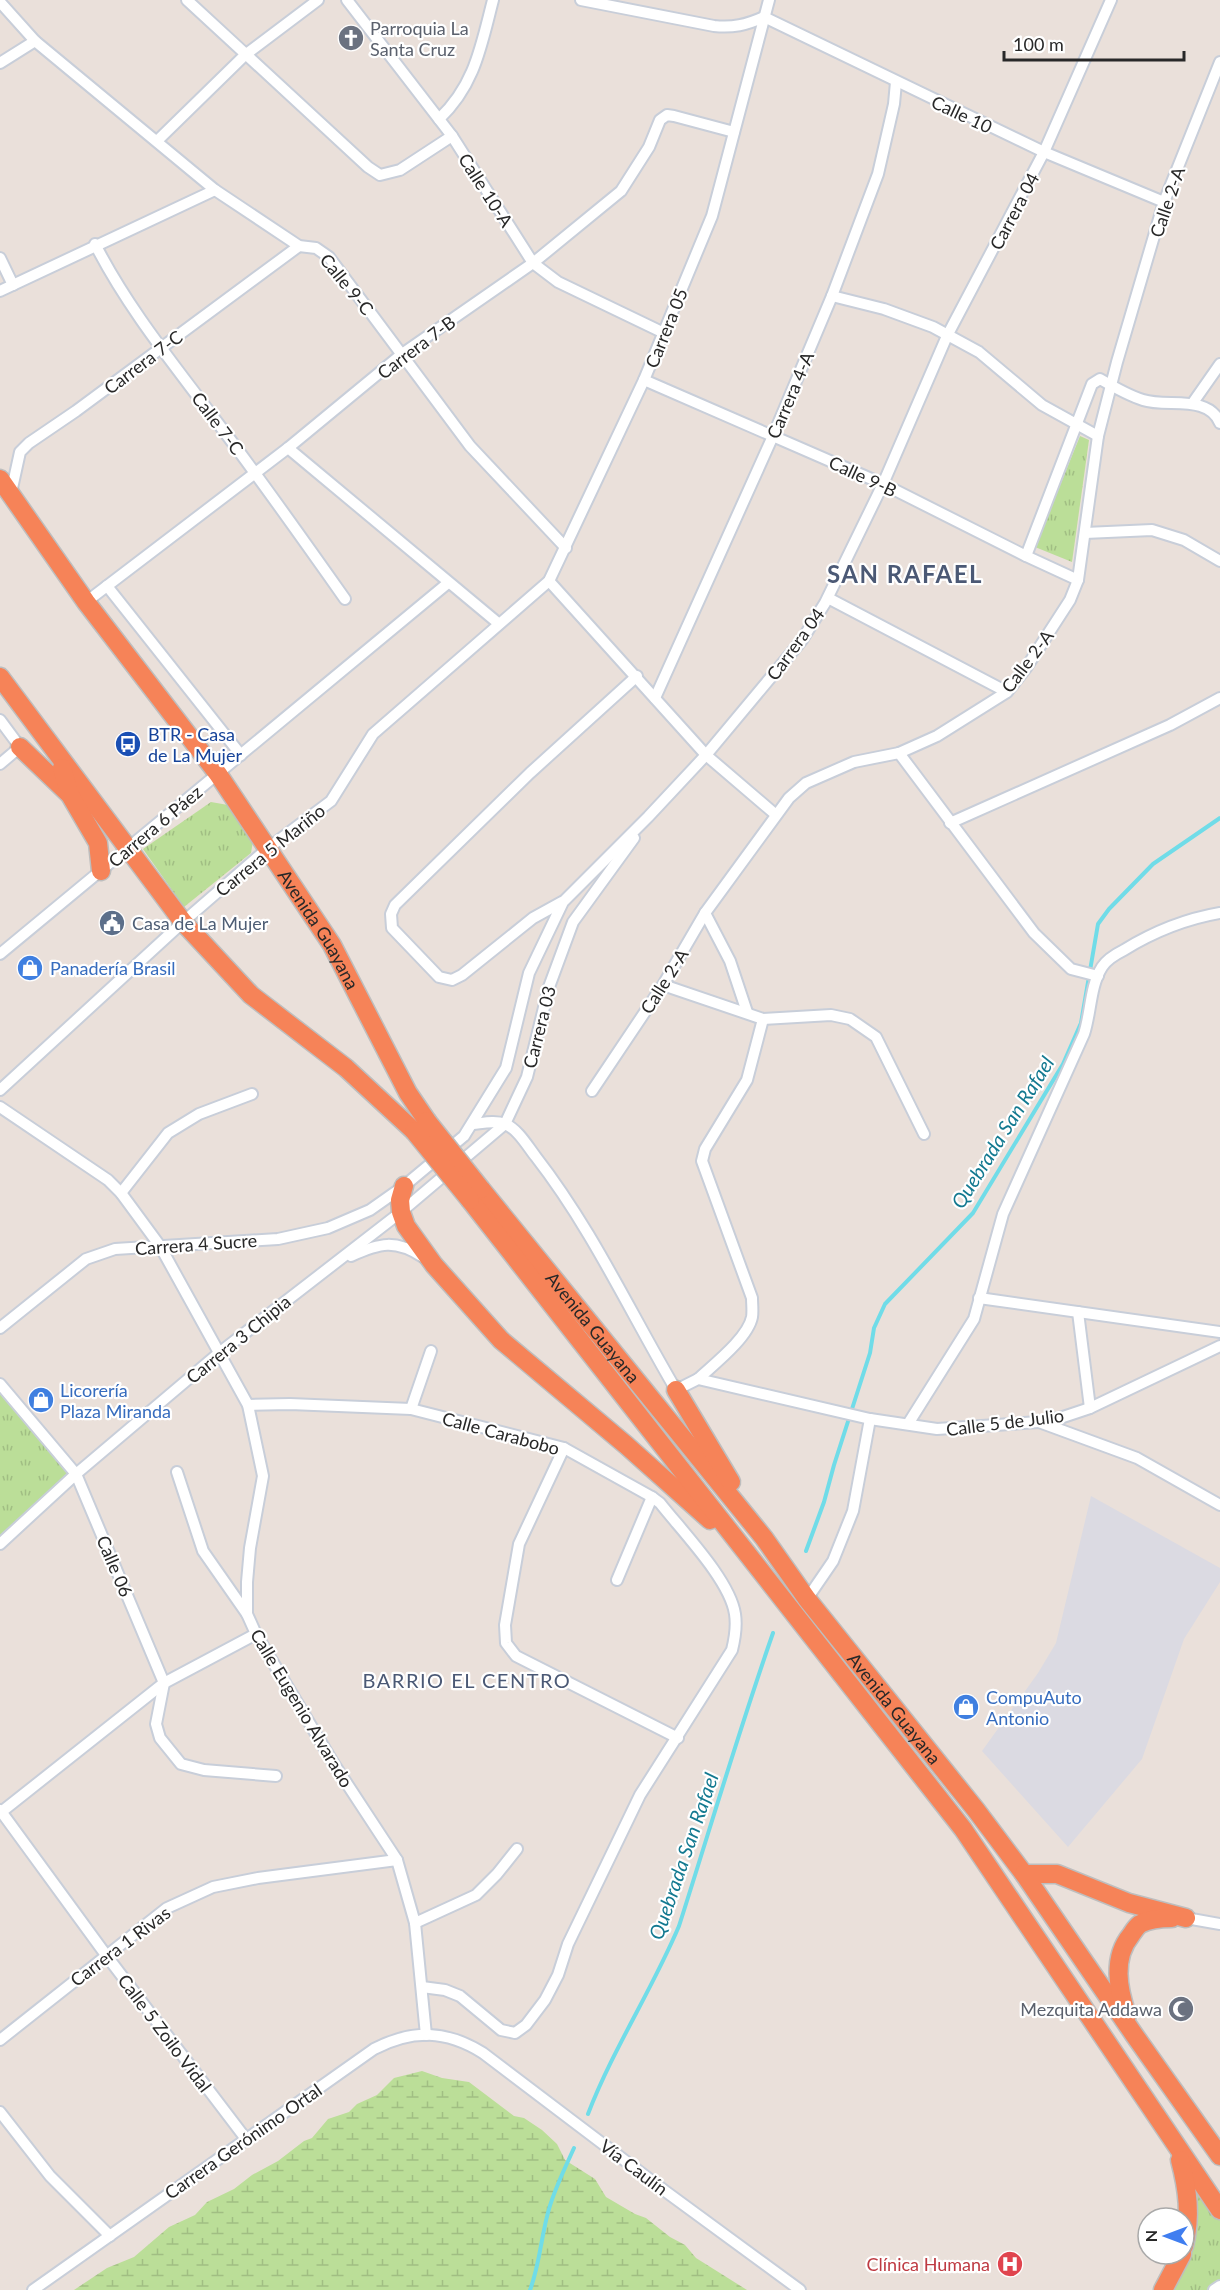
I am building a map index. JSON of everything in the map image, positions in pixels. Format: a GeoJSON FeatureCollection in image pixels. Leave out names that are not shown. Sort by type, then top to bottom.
{"type":"FeatureCollection","features":[{"type":"Feature","properties":{"kind":"highway","name":"Avenida Guayana"},"geometry":{"type":"LineString","coordinates":[[5,486],[86,602],[218,774],[332,945],[408,1093],[420,1126]]}},
{"type":"Feature","properties":{"kind":"highway","name":"Avenida Guayana"},"geometry":{"type":"LineString","coordinates":[[0,677],[183,922],[252,995],[420,1126],[764,1538],[807,1599],[976,1810],[1024,1874],[1220,2156]]}},
{"type":"Feature","properties":{"kind":"highway"},"geometry":{"type":"LineString","coordinates":[[20,747],[70,795],[104,818]]}},
{"type":"Feature","properties":{"kind":"highway"},"geometry":{"type":"LineString","coordinates":[[58,754],[70,795],[98,843],[101,871]]}},
{"type":"Feature","properties":{"kind":"highway"},"geometry":{"type":"LineString","coordinates":[[404,1186],[400,1200],[406,1226],[434,1265],[501,1340],[626,1445],[747,1554]]}},
{"type":"Feature","properties":{"kind":"highway","name":"Avenida Guayana"},"geometry":{"type":"LineString","coordinates":[[476,1195],[747,1554],[963,1828],[1220,2210]]}},
{"type":"Feature","properties":{"kind":"highway"},"geometry":{"type":"LineString","coordinates":[[676,1390],[764,1538]]}},
{"type":"Feature","properties":{"kind":"highway"},"geometry":{"type":"LineString","coordinates":[[1024,1874],[1057,1874],[1129,1903],[1186,1918]]}},
{"type":"Feature","properties":{"kind":"highway"},"geometry":{"type":"LineString","coordinates":[[1135,2036],[1120,1997],[1118,1970],[1125,1942],[1139,1925],[1158,1918],[1186,1918]]}},
{"type":"Feature","properties":{"kind":"highway"},"geometry":{"type":"LineString","coordinates":[[1200,2127],[1220,2143]]}},
{"type":"Feature","properties":{"kind":"highway"},"geometry":{"type":"LineString","coordinates":[[1177,2146],[1189,2206]]}},
{"type":"Feature","properties":{"kind":"highway"},"geometry":{"type":"LineString","coordinates":[[1163,2290],[1176,2266]]}},
{"type":"Feature","properties":{"kind":"street"},"geometry":{"type":"LineString","coordinates":[[187,0],[368,167],[380,175],[400,170],[452,136]]}},
{"type":"Feature","properties":{"kind":"street"},"geometry":{"type":"LineString","coordinates":[[157,141],[245,55],[318,0]]}},
{"type":"Feature","properties":{"kind":"street","name":"Calle 10-A"},"geometry":{"type":"LineString","coordinates":[[347,0],[452,136],[533,263],[558,282],[664,333]]}},
{"type":"Feature","properties":{"kind":"street"},"geometry":{"type":"LineString","coordinates":[[439,119],[458,99],[470,79],[494,0]]}},
{"type":"Feature","properties":{"kind":"street"},"geometry":{"type":"LineString","coordinates":[[581,0],[723,27],[746,26],[764,17]]}},
{"type":"Feature","properties":{"kind":"street","name":"Carrera 05"},"geometry":{"type":"LineString","coordinates":[[498,623],[549,581],[644,380],[712,216],[769,0]]}},
{"type":"Feature","properties":{"kind":"street","name":"Carrera 04"},"geometry":{"type":"LineString","coordinates":[[404,1186],[464,1136],[506,1068],[530,973],[563,902],[706,755],[802,640],[828,598],[883,484],[948,336],[1044,152],[1111,0]]}},
{"type":"Feature","properties":{"kind":"street","name":"Calle 9-C"},"geometry":{"type":"LineString","coordinates":[[0,2],[35,41],[215,190],[299,246],[316,248],[329,257],[470,446],[566,548]]}},
{"type":"Feature","properties":{"kind":"street","name":"Calle 10"},"geometry":{"type":"LineString","coordinates":[[764,17],[1044,152],[1164,202]]}},
{"type":"Feature","properties":{"kind":"street"},"geometry":{"type":"LineString","coordinates":[[0,63],[35,41]]}},
{"type":"Feature","properties":{"kind":"street","name":"Calle 2-A"},"geometry":{"type":"LineString","coordinates":[[592,1091],[663,985],[705,913],[775,814],[789,798],[806,783],[854,762],[899,753],[937,736],[1007,692],[1026,668],[1070,600],[1078,580],[1098,436],[1164,202],[1220,62]]}},
{"type":"Feature","properties":{"kind":"street","name":"Carrera 4-A"},"geometry":{"type":"LineString","coordinates":[[655,698],[773,436],[832,296],[878,174],[894,104],[896,82]]}},
{"type":"Feature","properties":{"kind":"street","name":"Carrera 7-B"},"geometry":{"type":"LineString","coordinates":[[86,602],[288,448],[402,354],[533,263],[621,191],[649,147],[660,120],[667,115],[734,132]]}},
{"type":"Feature","properties":{"kind":"street"},"geometry":{"type":"LineString","coordinates":[[0,291],[95,244],[215,190]]}},
{"type":"Feature","properties":{"kind":"street","name":"Calle 7-C"},"geometry":{"type":"LineString","coordinates":[[95,244],[111,274],[161,348],[255,473],[345,599]]}},
{"type":"Feature","properties":{"kind":"street","name":"Carrera 7-C"},"geometry":{"type":"LineString","coordinates":[[5,486],[20,452],[29,443],[76,411],[299,246]]}},
{"type":"Feature","properties":{"kind":"street"},"geometry":{"type":"LineString","coordinates":[[0,258],[13,285]]}},
{"type":"Feature","properties":{"kind":"street"},"geometry":{"type":"LineString","coordinates":[[832,296],[884,309],[933,327],[979,352],[1042,405],[1098,436]]}},
{"type":"Feature","properties":{"kind":"street"},"geometry":{"type":"LineString","coordinates":[[1192,404],[1220,364]]}},
{"type":"Feature","properties":{"kind":"street"},"geometry":{"type":"LineString","coordinates":[[1026,556],[1092,384],[1100,379],[1143,400],[1192,404],[1207,408],[1216,414],[1220,423]]}},
{"type":"Feature","properties":{"kind":"street","name":"Calle 9-B"},"geometry":{"type":"LineString","coordinates":[[644,380],[883,484],[1078,580]]}},
{"type":"Feature","properties":{"kind":"street"},"geometry":{"type":"LineString","coordinates":[[288,448],[498,623]]}},
{"type":"Feature","properties":{"kind":"street"},"geometry":{"type":"LineString","coordinates":[[1084,533],[1152,530],[1184,540],[1220,561]]}},
{"type":"Feature","properties":{"kind":"street"},"geometry":{"type":"LineString","coordinates":[[549,581],[706,755],[775,814]]}},
{"type":"Feature","properties":{"kind":"street","name":"Carrera 6 Páez"},"geometry":{"type":"LineString","coordinates":[[0,954],[448,583]]}},
{"type":"Feature","properties":{"kind":"street"},"geometry":{"type":"LineString","coordinates":[[106,586],[241,755]]}},
{"type":"Feature","properties":{"kind":"street"},"geometry":{"type":"LineString","coordinates":[[828,598],[1007,692]]}},
{"type":"Feature","properties":{"kind":"street","name":"Carrera 5 Mariño"},"geometry":{"type":"LineString","coordinates":[[0,1090],[183,922],[267,849],[331,801],[373,734],[498,623]]}},
{"type":"Feature","properties":{"kind":"street"},"geometry":{"type":"LineString","coordinates":[[563,902],[533,918],[462,975],[452,980],[439,977],[392,928],[391,914],[395,905],[530,773],[637,676]]}},
{"type":"Feature","properties":{"kind":"street"},"geometry":{"type":"LineString","coordinates":[[950,823],[1170,725],[1220,698]]}},
{"type":"Feature","properties":{"kind":"street"},"geometry":{"type":"LineString","coordinates":[[0,720],[20,747],[0,764]]}},
{"type":"Feature","properties":{"kind":"street"},"geometry":{"type":"LineString","coordinates":[[899,753],[1034,933],[1071,969],[1095,976]]}},
{"type":"Feature","properties":{"kind":"street","name":"Carrera 03"},"geometry":{"type":"LineString","coordinates":[[401,1212],[505,1124],[527,1077],[549,987],[573,922],[648,817]]}},
{"type":"Feature","properties":{"kind":"street"},"geometry":{"type":"LineString","coordinates":[[705,913],[730,961],[747,1012]]}},
{"type":"Feature","properties":{"kind":"street"},"geometry":{"type":"LineString","coordinates":[[908,1424],[974,1319],[1003,1214],[1084,1034],[1095,976],[1110,958],[1152,933],[1194,918],[1220,913]]}},
{"type":"Feature","properties":{"kind":"street"},"geometry":{"type":"LineString","coordinates":[[663,985],[763,1019],[831,1015],[850,1019],[876,1037],[924,1134]]}},
{"type":"Feature","properties":{"kind":"street"},"geometry":{"type":"LineString","coordinates":[[473,1124],[490,1122],[505,1124],[521,1138],[556,1183],[601,1255],[676,1390],[698,1379],[725,1354],[742,1335],[752,1318],[752,1298],[702,1161],[705,1149],[747,1080],[763,1019]]}},
{"type":"Feature","properties":{"kind":"street"},"geometry":{"type":"LineString","coordinates":[[121,1193],[168,1133],[199,1114],[252,1094]]}},
{"type":"Feature","properties":{"kind":"street","name":"Calle Eugenio Alvarado"},"geometry":{"type":"LineString","coordinates":[[0,1107],[108,1180],[121,1193],[160,1246],[248,1405],[263,1476],[250,1548],[247,1614],[256,1634],[334,1764],[397,1860],[415,1923],[426,2035]]}},
{"type":"Feature","properties":{"kind":"street","name":"Carrera 4 Sucre"},"geometry":{"type":"LineString","coordinates":[[0,1328],[86,1259],[115,1249],[278,1239],[328,1228],[370,1210],[404,1186]]}},
{"type":"Feature","properties":{"kind":"street","name":"Carrera 3 Chipia"},"geometry":{"type":"LineString","coordinates":[[0,1544],[76,1474],[219,1353],[401,1212]]}},
{"type":"Feature","properties":{"kind":"street"},"geometry":{"type":"LineString","coordinates":[[337,1262],[371,1247],[392,1244],[408,1248],[434,1265]]}},
{"type":"Feature","properties":{"kind":"street"},"geometry":{"type":"LineString","coordinates":[[979,1298],[1220,1332]]}},
{"type":"Feature","properties":{"kind":"street"},"geometry":{"type":"LineString","coordinates":[[1078,1312],[1090,1408]]}},
{"type":"Feature","properties":{"kind":"street","name":"Calle 5 de Julio"},"geometry":{"type":"LineString","coordinates":[[698,1379],[865,1417],[937,1429],[1038,1422],[1062,1417],[1090,1408],[1220,1346]]}},
{"type":"Feature","properties":{"kind":"street"},"geometry":{"type":"LineString","coordinates":[[411,1409],[431,1351]]}},
{"type":"Feature","properties":{"kind":"street","name":"Calle 06"},"geometry":{"type":"LineString","coordinates":[[0,1384],[76,1474],[164,1683]]}},
{"type":"Feature","properties":{"kind":"street","name":"Calle Carabobo"},"geometry":{"type":"LineString","coordinates":[[248,1405],[290,1404],[411,1409],[564,1448],[652,1497],[674,1521],[729,1592],[735,1612],[736,1632],[732,1650],[678,1738]]}},
{"type":"Feature","properties":{"kind":"street"},"geometry":{"type":"LineString","coordinates":[[807,1599],[834,1561],[853,1511],[865,1417]]}},
{"type":"Feature","properties":{"kind":"street"},"geometry":{"type":"LineString","coordinates":[[1038,1422],[1137,1458],[1220,1505]]}},
{"type":"Feature","properties":{"kind":"street"},"geometry":{"type":"LineString","coordinates":[[422,1987],[445,1990],[460,1996],[501,2030],[515,2032],[526,2025],[545,2000],[558,1976],[568,1944],[640,1795],[678,1738],[516,1656],[506,1643],[504,1625],[519,1544],[564,1448]]}},
{"type":"Feature","properties":{"kind":"street"},"geometry":{"type":"LineString","coordinates":[[177,1472],[203,1551],[247,1614]]}},
{"type":"Feature","properties":{"kind":"street"},"geometry":{"type":"LineString","coordinates":[[617,1580],[652,1497]]}},
{"type":"Feature","properties":{"kind":"street"},"geometry":{"type":"LineString","coordinates":[[1,1811],[164,1683],[256,1634]]}},
{"type":"Feature","properties":{"kind":"street"},"geometry":{"type":"LineString","coordinates":[[164,1683],[156,1724],[160,1738],[181,1764],[204,1770],[276,1776]]}},
{"type":"Feature","properties":{"kind":"street","name":"Calle 5 Zoilo Vidal"},"geometry":{"type":"LineString","coordinates":[[1,1811],[106,1955],[246,2139]]}},
{"type":"Feature","properties":{"kind":"street"},"geometry":{"type":"LineString","coordinates":[[415,1923],[476,1895],[517,1849]]}},
{"type":"Feature","properties":{"kind":"street","name":"Carrera 1 Rivas"},"geometry":{"type":"LineString","coordinates":[[0,2040],[167,1908],[213,1887],[258,1878],[397,1860]]}},
{"type":"Feature","properties":{"kind":"street"},"geometry":{"type":"LineString","coordinates":[[1186,1918],[1220,1924]]}},
{"type":"Feature","properties":{"kind":"street","name":"Carrera Gerónimo Ortal"},"geometry":{"type":"LineString","coordinates":[[33,2290],[374,2049],[402,2037],[426,2035],[449,2037],[468,2044]]}},
{"type":"Feature","properties":{"kind":"street","name":"Vía Caulín"},"geometry":{"type":"LineString","coordinates":[[468,2044],[800,2290]]}},
{"type":"Feature","properties":{"kind":"street"},"geometry":{"type":"LineString","coordinates":[[0,2112],[50,2176],[110,2236]]}},
{"type":"Feature","properties":{"kind":"street"},"geometry":{"type":"LineString","coordinates":[[1214,2290],[1220,2286]]}},
{"type":"Feature","properties":{"kind":"shaded area"},"geometry":{"type":"Polygon","coordinates":[[[1091,1496],[1220,1568],[1220,1582],[1184,1639],[1142,1759],[1068,1847],[982,1751],[1038,1673],[1056,1643],[1091,1496]]]}},
{"type":"Feature","properties":{"kind":"green space"},"geometry":{"type":"Polygon","coordinates":[[[1080,436],[1089,440],[1072,562],[1035,547],[1080,436]]]}},
{"type":"Feature","properties":{"kind":"green space"},"geometry":{"type":"Polygon","coordinates":[[[211,802],[228,805],[253,841],[251,853],[184,907],[143,849],[211,802]]]}},
{"type":"Feature","properties":{"kind":"green space"},"geometry":{"type":"Polygon","coordinates":[[[0,1390],[70,1473],[0,1538],[0,1390]]]}},
{"type":"Feature","properties":{"kind":"green space"},"geometry":{"type":"Polygon","coordinates":[[[422,2071],[442,2078],[469,2082],[514,2116],[524,2118],[542,2130],[557,2144],[565,2160],[595,2179],[606,2197],[646,2218],[670,2237],[685,2245],[696,2258],[747,2290],[74,2290],[107,2268],[134,2257],[169,2227],[195,2215],[207,2202],[234,2189],[252,2175],[278,2161],[304,2141],[312,2138],[328,2119],[349,2112],[357,2104],[377,2095],[394,2078],[422,2071]]]}},
{"type":"Feature","properties":{"kind":"green space"},"geometry":{"type":"Polygon","coordinates":[[[1177,2146],[1220,2210],[1220,2290],[1163,2290],[1176,2266],[1196,2266],[1196,2206],[1180,2206],[1177,2146]]]}},
{"type":"Feature","properties":{"kind":"waterway","name":"Quebrada San Rafael"},"geometry":{"type":"LineString","coordinates":[[806,1551],[824,1502],[870,1353],[874,1328],[885,1304],[973,1213],[1063,1064],[1081,1023],[1098,924],[1109,909],[1153,864],[1220,818]]}},
{"type":"Feature","properties":{"kind":"waterway","name":"Quebrada San Rafael"},"geometry":{"type":"LineString","coordinates":[[588,2114],[609,2066],[679,1926],[773,1633]]}},
{"type":"Feature","properties":{"kind":"waterway","name":"Quebrada San Rafael"},"geometry":{"type":"LineString","coordinates":[[530,2290],[549,2209],[574,2148]]}},
{"type":"Feature","properties":{"kind":"place","name":"Parroquia La Santa Cruz"},"geometry":{"type":"Point","coordinates":[351,38]}},
{"type":"Feature","properties":{"kind":"place","name":"BTR - Casa de La Mujer"},"geometry":{"type":"Point","coordinates":[128,744]}},
{"type":"Feature","properties":{"kind":"place","name":"Casa de La Mujer"},"geometry":{"type":"Point","coordinates":[112,923]}},
{"type":"Feature","properties":{"kind":"place","name":"Panadería Brasil"},"geometry":{"type":"Point","coordinates":[30,968]}},
{"type":"Feature","properties":{"kind":"place","name":"Licorería Plaza Miranda"},"geometry":{"type":"Point","coordinates":[41,1400]}},
{"type":"Feature","properties":{"kind":"place","name":"CompuAuto Antonio"},"geometry":{"type":"Point","coordinates":[966,1707]}},
{"type":"Feature","properties":{"kind":"place","name":"Mezquita Addawa"},"geometry":{"type":"Point","coordinates":[1181,2009]}},
{"type":"Feature","properties":{"kind":"place","name":"Clínica Humana"},"geometry":{"type":"Point","coordinates":[1010,2264]}},
{"type":"Feature","properties":{"kind":"district","name":"SAN RAFAEL"},"geometry":{"type":"Point","coordinates":[905,573]}},
{"type":"Feature","properties":{"kind":"district","name":"BARRIO EL CENTRO"},"geometry":{"type":"Point","coordinates":[467,1680]}}]}
